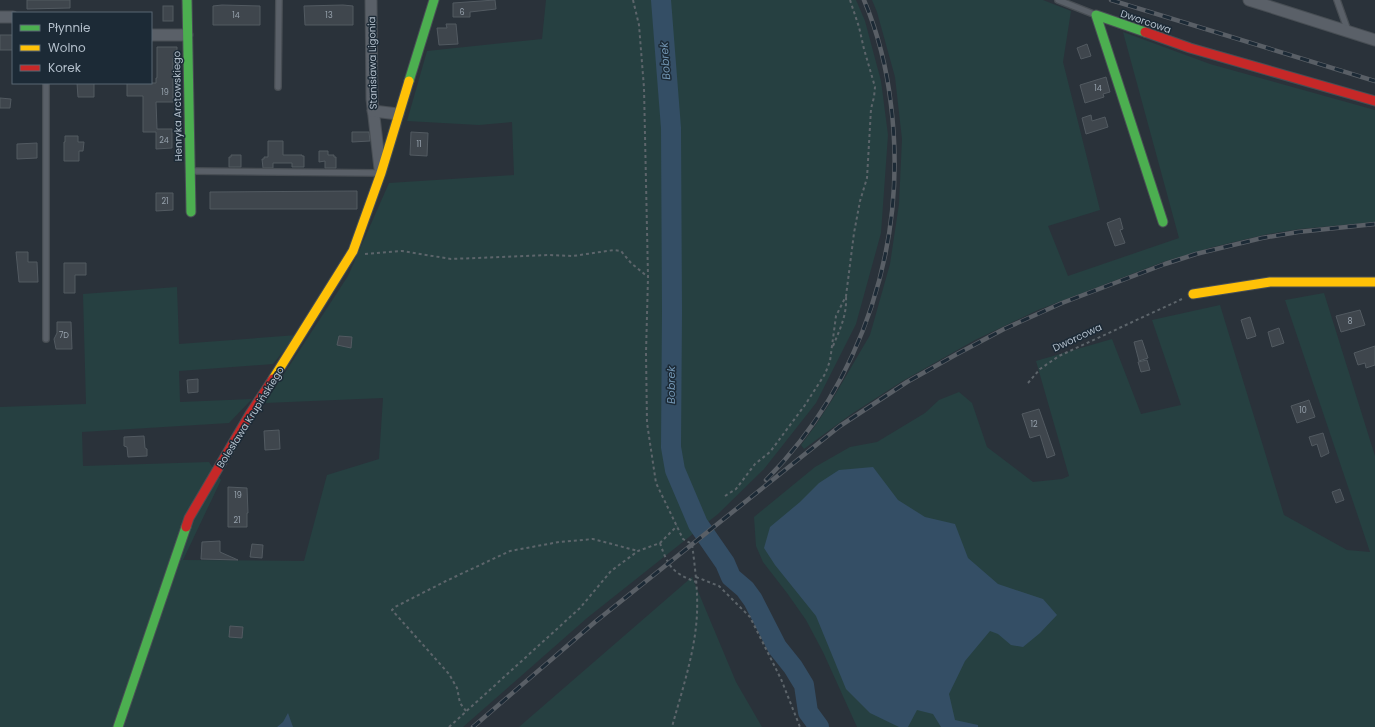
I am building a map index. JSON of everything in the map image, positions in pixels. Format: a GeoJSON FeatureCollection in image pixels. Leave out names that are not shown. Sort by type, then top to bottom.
{"type":"FeatureCollection","features":[{"type":"Feature","properties":{"kind":"street","name":"Henryka Arctowskiego"},"geometry":{"type":"LineString","coordinates":[[187,0],[191,212]]}},
{"type":"Feature","properties":{"kind":"street","name":"Stanisława Ligonia"},"geometry":{"type":"LineString","coordinates":[[371,0],[372,99],[380,173]]}},
{"type":"Feature","properties":{"kind":"street","name":"Bolesława Krupińskiego"},"geometry":{"type":"LineString","coordinates":[[118,727],[189,518],[250,414],[353,251],[380,173],[434,0]]}},
{"type":"Feature","properties":{"kind":"street"},"geometry":{"type":"LineString","coordinates":[[1249,0],[1375,40]]}},
{"type":"Feature","properties":{"kind":"street"},"geometry":{"type":"LineString","coordinates":[[1096,15],[1163,222]]}},
{"type":"Feature","properties":{"kind":"street","name":"Dworcowa"},"geometry":{"type":"LineString","coordinates":[[1096,15],[1190,48],[1375,101]]}},
{"type":"Feature","properties":{"kind":"street"},"geometry":{"type":"LineString","coordinates":[[0,17],[12,17]]}},
{"type":"Feature","properties":{"kind":"street"},"geometry":{"type":"LineString","coordinates":[[152,35],[187,35]]}},
{"type":"Feature","properties":{"kind":"street"},"geometry":{"type":"LineString","coordinates":[[373,111],[398,114]]}},
{"type":"Feature","properties":{"kind":"street"},"geometry":{"type":"LineString","coordinates":[[1193,294],[1270,282],[1375,282]]}},
{"type":"Feature","properties":{"kind":"lane"},"geometry":{"type":"LineString","coordinates":[[278,87],[279,0]]}},
{"type":"Feature","properties":{"kind":"lane"},"geometry":{"type":"LineString","coordinates":[[1058,0],[1096,15]]}},
{"type":"Feature","properties":{"kind":"lane"},"geometry":{"type":"LineString","coordinates":[[1337,0],[1348,31]]}},
{"type":"Feature","properties":{"kind":"lane"},"geometry":{"type":"LineString","coordinates":[[46,84],[46,339]]}},
{"type":"Feature","properties":{"kind":"lane"},"geometry":{"type":"LineString","coordinates":[[190,171],[380,173]]}},
{"type":"Feature","properties":{"kind":"path"},"geometry":{"type":"LineString","coordinates":[[633,0],[639,25],[644,88],[648,277],[646,353],[647,423],[656,483],[683,539],[692,544],[696,577],[697,613],[693,650],[672,727]]}},
{"type":"Feature","properties":{"kind":"path"},"geometry":{"type":"LineString","coordinates":[[832,349],[844,321],[854,233],[860,201],[867,178],[871,109],[875,87],[850,0]]}},
{"type":"Feature","properties":{"kind":"path"},"geometry":{"type":"LineString","coordinates":[[353,251],[360,254],[402,251],[451,259],[549,255],[573,256],[614,250],[621,251],[631,263],[648,277]]}},
{"type":"Feature","properties":{"kind":"path","name":"Dworcowa"},"geometry":{"type":"LineString","coordinates":[[1028,383],[1040,369],[1059,356],[1193,294]]}},
{"type":"Feature","properties":{"kind":"path"},"geometry":{"type":"LineString","coordinates":[[726,496],[736,489],[755,464],[770,452],[805,405],[825,374],[830,361],[836,316],[846,296]]}},
{"type":"Feature","properties":{"kind":"path"},"geometry":{"type":"LineString","coordinates":[[449,727],[580,608],[611,571],[638,551],[660,543],[677,526]]}},
{"type":"Feature","properties":{"kind":"path"},"geometry":{"type":"LineString","coordinates":[[466,711],[460,703],[457,688],[449,674],[392,610],[395,607],[510,551],[559,542],[593,539],[638,551]]}},
{"type":"Feature","properties":{"kind":"path"},"geometry":{"type":"LineString","coordinates":[[660,543],[667,563],[681,576],[696,582]]}},
{"type":"Feature","properties":{"kind":"path"},"geometry":{"type":"LineString","coordinates":[[696,577],[719,586],[750,617],[781,679],[800,727]]}},
{"type":"Feature","properties":{"kind":"green space"},"geometry":{"type":"Polygon","coordinates":[[[546,0],[856,0],[865,21],[881,81],[888,135],[881,233],[856,324],[816,403],[764,469],[718,514],[587,618],[463,727],[0,727],[0,407],[86,404],[83,294],[177,287],[179,344],[297,335],[273,364],[179,371],[180,402],[252,399],[229,423],[82,432],[83,466],[209,462],[221,480],[183,560],[304,561],[327,475],[379,459],[383,398],[265,403],[348,276],[389,183],[514,175],[512,122],[479,125],[407,121],[427,51],[542,39],[546,0]]]}},
{"type":"Feature","properties":{"kind":"green space"},"geometry":{"type":"Polygon","coordinates":[[[872,0],[1043,0],[1071,11],[1063,62],[1100,210],[1048,226],[1068,276],[1179,238],[1123,32],[1210,64],[1375,110],[1375,222],[1300,229],[1268,234],[1213,247],[1163,262],[1038,310],[975,340],[901,382],[850,415],[804,449],[801,445],[832,400],[870,335],[890,264],[899,204],[902,139],[895,77],[877,12],[872,0]]]}},
{"type":"Feature","properties":{"kind":"green space"},"geometry":{"type":"Polygon","coordinates":[[[1324,293],[1375,456],[1375,727],[857,727],[823,652],[806,620],[763,562],[756,546],[754,517],[815,467],[850,447],[877,442],[925,413],[939,400],[959,392],[972,403],[987,447],[1033,482],[1062,479],[1069,476],[1036,361],[1112,339],[1141,414],[1181,405],[1152,320],[1220,305],[1284,515],[1347,550],[1370,552],[1285,300],[1324,293]]]}},
{"type":"Feature","properties":{"kind":"green space"},"geometry":{"type":"Polygon","coordinates":[[[692,577],[736,682],[762,727],[519,727],[692,577]]]}},
{"type":"Feature","properties":{"kind":"water"},"geometry":{"type":"Polygon","coordinates":[[[873,467],[898,500],[925,517],[955,524],[968,558],[998,584],[1043,599],[1057,615],[1040,633],[1023,647],[1011,645],[998,634],[990,631],[965,661],[949,694],[955,720],[978,725],[978,727],[941,727],[933,714],[917,710],[908,727],[899,727],[870,713],[846,689],[816,616],[775,565],[764,548],[770,527],[800,502],[819,483],[839,470],[873,467]]]}},
{"type":"Feature","properties":{"kind":"water"},"geometry":{"type":"Polygon","coordinates":[[[288,713],[293,727],[277,727],[283,722],[288,713]]]}},
{"type":"Feature","properties":{"kind":"building"},"geometry":{"type":"Polygon","coordinates":[[[27,0],[70,0],[70,8],[27,9],[27,0]]]}},
{"type":"Feature","properties":{"kind":"building"},"geometry":{"type":"Polygon","coordinates":[[[495,0],[496,9],[470,12],[470,17],[453,17],[453,3],[495,0]]]}},
{"type":"Feature","properties":{"kind":"building"},"geometry":{"type":"Polygon","coordinates":[[[163,6],[173,6],[173,21],[163,21],[163,6]]]}},
{"type":"Feature","properties":{"kind":"building"},"geometry":{"type":"Polygon","coordinates":[[[213,6],[260,6],[260,25],[213,25],[213,6]]]}},
{"type":"Feature","properties":{"kind":"building"},"geometry":{"type":"Polygon","coordinates":[[[304,6],[353,6],[353,25],[305,25],[304,6]]]}},
{"type":"Feature","properties":{"kind":"building"},"geometry":{"type":"Polygon","coordinates":[[[446,24],[456,24],[458,44],[439,45],[437,28],[447,28],[446,24]]]}},
{"type":"Feature","properties":{"kind":"building"},"geometry":{"type":"Polygon","coordinates":[[[0,35],[12,35],[12,50],[0,50],[0,35]]]}},
{"type":"Feature","properties":{"kind":"building"},"geometry":{"type":"Polygon","coordinates":[[[1087,44],[1091,56],[1081,59],[1077,48],[1087,44]]]}},
{"type":"Feature","properties":{"kind":"building"},"geometry":{"type":"Polygon","coordinates":[[[157,47],[177,47],[177,58],[173,58],[173,102],[156,102],[157,129],[172,129],[172,148],[156,149],[156,132],[143,132],[143,96],[127,96],[127,84],[152,84],[156,83],[157,47]]]}},
{"type":"Feature","properties":{"kind":"building"},"geometry":{"type":"Polygon","coordinates":[[[1106,77],[1110,92],[1103,94],[1104,97],[1085,103],[1080,85],[1106,77]]]}},
{"type":"Feature","properties":{"kind":"building"},"geometry":{"type":"Polygon","coordinates":[[[77,84],[94,84],[94,97],[78,97],[77,84]]]}},
{"type":"Feature","properties":{"kind":"building"},"geometry":{"type":"Polygon","coordinates":[[[0,98],[11,99],[10,108],[0,108],[0,98]]]}},
{"type":"Feature","properties":{"kind":"building"},"geometry":{"type":"Polygon","coordinates":[[[1091,115],[1092,121],[1105,117],[1108,127],[1086,134],[1082,118],[1091,115]]]}},
{"type":"Feature","properties":{"kind":"building"},"geometry":{"type":"Polygon","coordinates":[[[352,132],[369,132],[370,141],[352,142],[352,132]]]}},
{"type":"Feature","properties":{"kind":"building"},"geometry":{"type":"Polygon","coordinates":[[[411,132],[428,133],[427,156],[410,155],[411,132]]]}},
{"type":"Feature","properties":{"kind":"building"},"geometry":{"type":"Polygon","coordinates":[[[65,136],[78,136],[78,142],[84,142],[83,151],[79,151],[79,161],[64,161],[65,136]]]}},
{"type":"Feature","properties":{"kind":"building"},"geometry":{"type":"Polygon","coordinates":[[[268,141],[283,141],[283,155],[304,156],[304,167],[292,167],[292,163],[273,163],[273,168],[263,168],[262,159],[264,159],[264,157],[268,157],[268,141]]]}},
{"type":"Feature","properties":{"kind":"building"},"geometry":{"type":"Polygon","coordinates":[[[37,143],[37,158],[17,159],[17,144],[37,143]]]}},
{"type":"Feature","properties":{"kind":"building"},"geometry":{"type":"Polygon","coordinates":[[[319,151],[328,151],[328,155],[334,155],[334,157],[336,157],[336,168],[325,168],[325,161],[319,162],[319,151]]]}},
{"type":"Feature","properties":{"kind":"building"},"geometry":{"type":"Polygon","coordinates":[[[231,155],[241,155],[241,167],[229,167],[229,157],[231,157],[231,155]]]}},
{"type":"Feature","properties":{"kind":"building"},"geometry":{"type":"Polygon","coordinates":[[[357,191],[357,209],[210,209],[210,192],[357,191]]]}},
{"type":"Feature","properties":{"kind":"building"},"geometry":{"type":"Polygon","coordinates":[[[156,193],[173,193],[173,210],[156,211],[156,193]]]}},
{"type":"Feature","properties":{"kind":"building"},"geometry":{"type":"Polygon","coordinates":[[[1120,218],[1123,229],[1120,230],[1125,243],[1115,246],[1107,223],[1120,218]]]}},
{"type":"Feature","properties":{"kind":"building"},"geometry":{"type":"Polygon","coordinates":[[[16,252],[28,252],[28,262],[37,262],[38,282],[19,282],[16,252]]]}},
{"type":"Feature","properties":{"kind":"building"},"geometry":{"type":"Polygon","coordinates":[[[64,263],[86,263],[86,275],[75,275],[75,293],[64,293],[64,263]]]}},
{"type":"Feature","properties":{"kind":"building"},"geometry":{"type":"Polygon","coordinates":[[[1360,310],[1365,325],[1341,332],[1336,316],[1360,310]]]}},
{"type":"Feature","properties":{"kind":"building"},"geometry":{"type":"Polygon","coordinates":[[[1250,317],[1256,336],[1247,339],[1241,320],[1250,317]]]}},
{"type":"Feature","properties":{"kind":"building"},"geometry":{"type":"Polygon","coordinates":[[[57,322],[71,322],[72,349],[56,349],[54,339],[57,333],[57,322]]]}},
{"type":"Feature","properties":{"kind":"building"},"geometry":{"type":"Polygon","coordinates":[[[1279,328],[1284,343],[1272,347],[1268,332],[1279,328]]]}},
{"type":"Feature","properties":{"kind":"building"},"geometry":{"type":"Polygon","coordinates":[[[339,336],[352,337],[351,348],[337,345],[339,336]]]}},
{"type":"Feature","properties":{"kind":"building"},"geometry":{"type":"Polygon","coordinates":[[[1142,340],[1148,358],[1139,361],[1134,342],[1142,340]]]}},
{"type":"Feature","properties":{"kind":"building"},"geometry":{"type":"Polygon","coordinates":[[[1375,346],[1375,365],[1366,368],[1365,363],[1358,365],[1354,353],[1375,346]]]}},
{"type":"Feature","properties":{"kind":"building"},"geometry":{"type":"Polygon","coordinates":[[[1147,360],[1150,370],[1141,372],[1138,362],[1147,360]]]}},
{"type":"Feature","properties":{"kind":"building"},"geometry":{"type":"Polygon","coordinates":[[[198,379],[198,392],[188,393],[187,380],[198,379]]]}},
{"type":"Feature","properties":{"kind":"building"},"geometry":{"type":"Polygon","coordinates":[[[1309,400],[1315,417],[1297,423],[1291,406],[1309,400]]]}},
{"type":"Feature","properties":{"kind":"building"},"geometry":{"type":"Polygon","coordinates":[[[1039,409],[1055,455],[1047,458],[1040,435],[1030,438],[1022,414],[1039,409]]]}},
{"type":"Feature","properties":{"kind":"building"},"geometry":{"type":"Polygon","coordinates":[[[279,430],[280,449],[265,450],[264,431],[279,430]]]}},
{"type":"Feature","properties":{"kind":"building"},"geometry":{"type":"Polygon","coordinates":[[[1323,433],[1329,453],[1321,457],[1317,444],[1312,446],[1309,437],[1323,433]]]}},
{"type":"Feature","properties":{"kind":"building"},"geometry":{"type":"Polygon","coordinates":[[[144,436],[147,456],[128,457],[127,447],[124,446],[124,437],[144,436]]]}},
{"type":"Feature","properties":{"kind":"building"},"geometry":{"type":"Polygon","coordinates":[[[228,487],[247,488],[247,527],[228,527],[228,487]]]}},
{"type":"Feature","properties":{"kind":"building"},"geometry":{"type":"Polygon","coordinates":[[[1340,489],[1344,500],[1336,503],[1332,492],[1340,489]]]}},
{"type":"Feature","properties":{"kind":"building"},"geometry":{"type":"Polygon","coordinates":[[[220,541],[220,552],[238,560],[201,559],[202,542],[220,541]]]}},
{"type":"Feature","properties":{"kind":"building"},"geometry":{"type":"Polygon","coordinates":[[[252,544],[263,545],[262,558],[250,557],[252,544]]]}},
{"type":"Feature","properties":{"kind":"building"},"geometry":{"type":"Polygon","coordinates":[[[230,626],[243,627],[242,638],[229,637],[230,626]]]}},
{"type":"Feature","properties":{"kind":"waterway","name":"Bobrek"},"geometry":{"type":"LineString","coordinates":[[661,0],[671,128],[671,447],[675,470],[698,524],[725,563],[731,577],[745,589],[753,600],[777,647],[793,667],[804,685],[808,712],[819,727]]}},
{"type":"Feature","properties":{"kind":"railway"},"geometry":{"type":"LineString","coordinates":[[766,480],[800,441],[829,399],[853,354],[871,307],[884,258],[892,208],[894,156],[891,105],[881,52],[874,25],[864,0]]}},
{"type":"Feature","properties":{"kind":"railway"},"geometry":{"type":"LineString","coordinates":[[1111,0],[1375,81]]}},
{"type":"Feature","properties":{"kind":"railway"},"geometry":{"type":"LineString","coordinates":[[473,727],[595,622],[840,426],[907,382],[957,354],[1004,329],[1062,303],[1165,264],[1196,254],[1262,238],[1298,232],[1375,224]]}},
{"type":"Feature","properties":{"kind":"traffic: fast"},"geometry":{"type":"LineString","coordinates":[[187,0],[191,212]]}},
{"type":"Feature","properties":{"kind":"traffic: fast"},"geometry":{"type":"LineString","coordinates":[[409,81],[434,0]]}},
{"type":"Feature","properties":{"kind":"traffic: fast"},"geometry":{"type":"LineString","coordinates":[[1145,32],[1096,15],[1163,222]]}},
{"type":"Feature","properties":{"kind":"traffic: fast"},"geometry":{"type":"LineString","coordinates":[[118,727],[186,527]]}},
{"type":"Feature","properties":{"kind":"traffic: slow"},"geometry":{"type":"LineString","coordinates":[[273,379],[353,251],[381,173],[409,81]]}},
{"type":"Feature","properties":{"kind":"traffic: slow"},"geometry":{"type":"LineString","coordinates":[[1193,294],[1270,282],[1375,282]]}},
{"type":"Feature","properties":{"kind":"traffic: jam"},"geometry":{"type":"LineString","coordinates":[[1145,32],[1190,48],[1375,101]]}},
{"type":"Feature","properties":{"kind":"traffic: jam"},"geometry":{"type":"LineString","coordinates":[[186,527],[189,518],[250,414],[273,379]]}}]}
